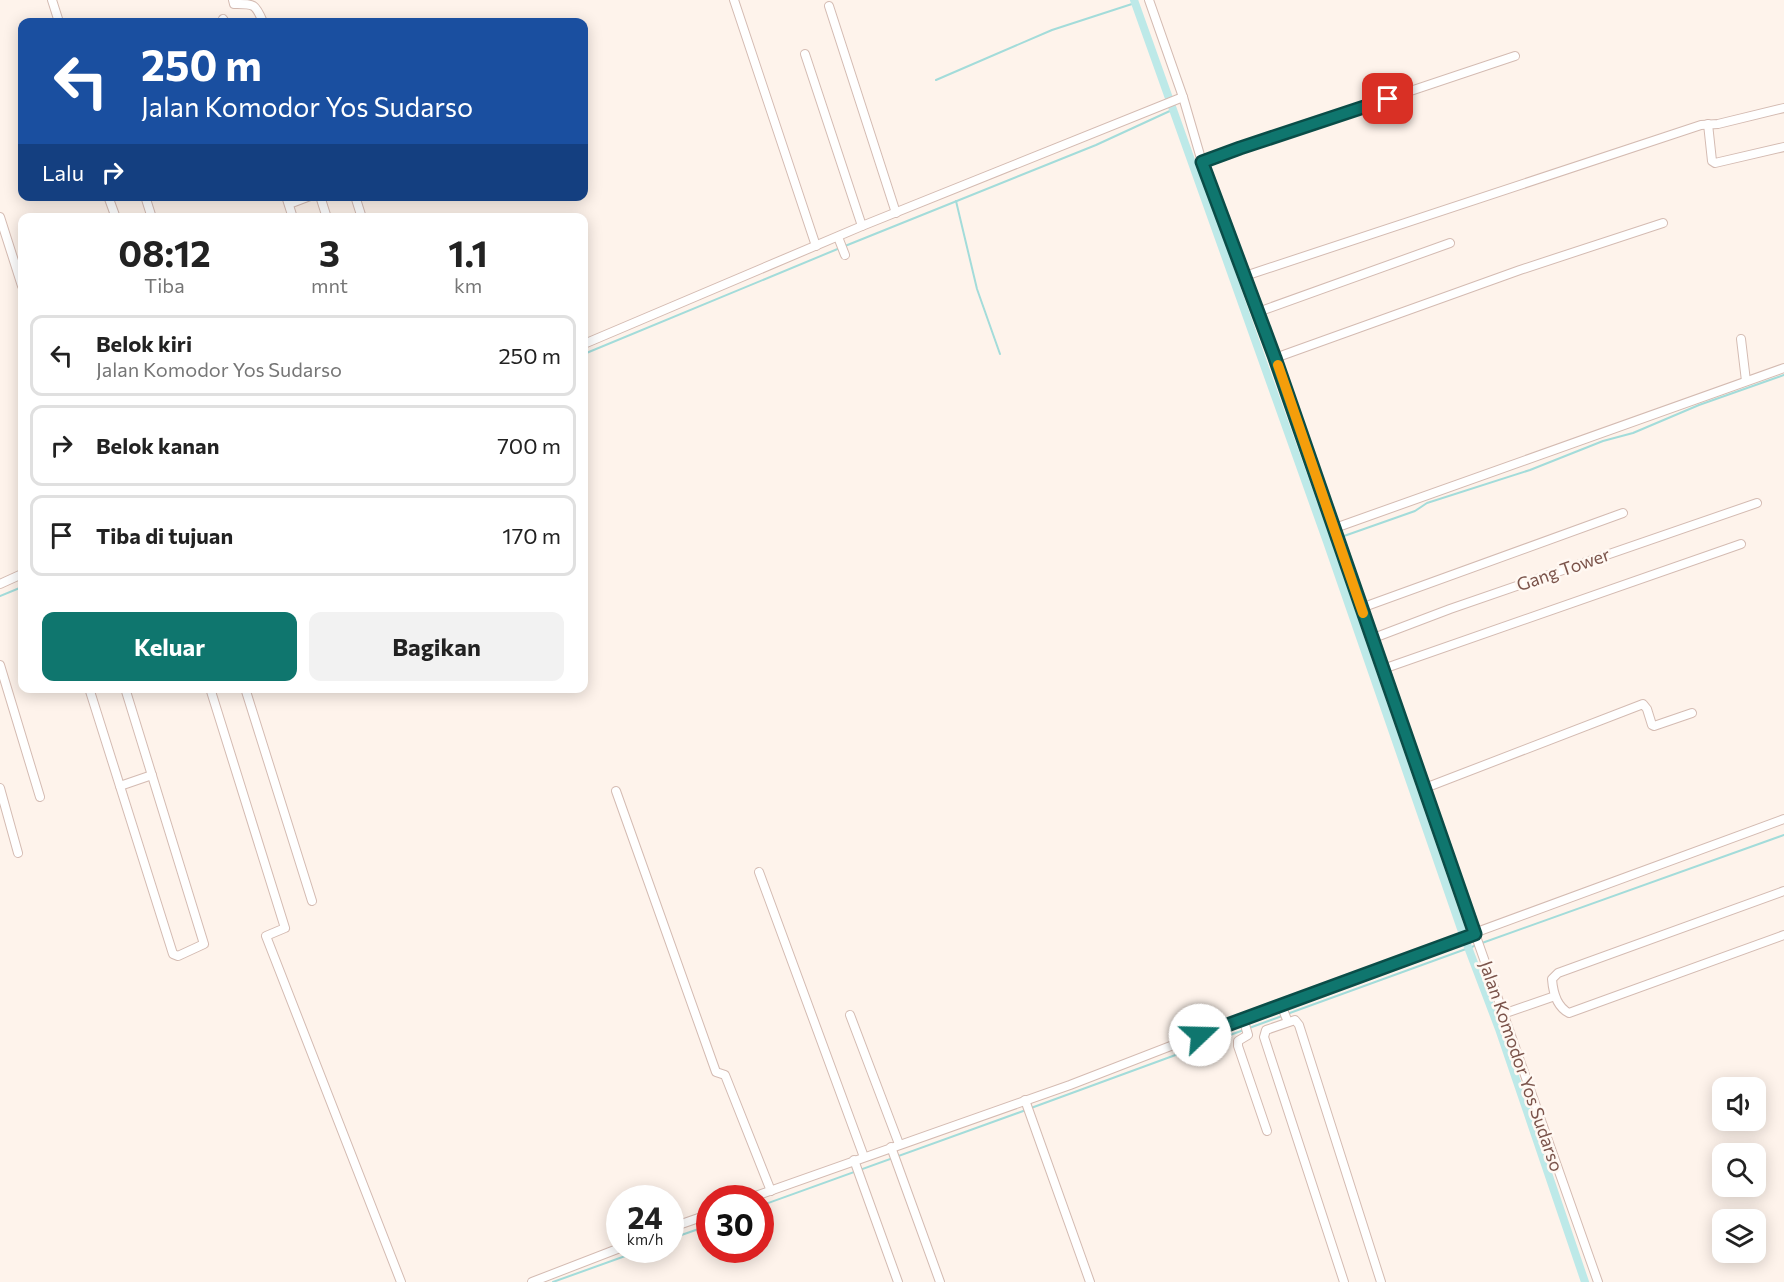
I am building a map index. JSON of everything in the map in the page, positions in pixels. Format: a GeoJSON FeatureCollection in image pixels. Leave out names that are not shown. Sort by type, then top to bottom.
{"type":"FeatureCollection","features":[{"type":"Feature","properties":{"kind":"street"},"geometry":{"type":"LineString","coordinates":[[52,0],[58,18]]}},
{"type":"Feature","properties":{"kind":"street"},"geometry":{"type":"LineString","coordinates":[[233,0],[234,4],[256,6],[261,18]]}},
{"type":"Feature","properties":{"kind":"street"},"geometry":{"type":"LineString","coordinates":[[734,0],[816,246]]}},
{"type":"Feature","properties":{"kind":"street","name":"Jalan Komodor Yos Sudarso"},"geometry":{"type":"LineString","coordinates":[[1149,0],[1202,162],[1275,358],[1474,935],[1598,1282]]}},
{"type":"Feature","properties":{"kind":"street"},"geometry":{"type":"LineString","coordinates":[[829,6],[896,213]]}},
{"type":"Feature","properties":{"kind":"street"},"geometry":{"type":"LineString","coordinates":[[805,54],[862,226]]}},
{"type":"Feature","properties":{"kind":"street"},"geometry":{"type":"LineString","coordinates":[[1202,162],[1515,57]]}},
{"type":"Feature","properties":{"kind":"street"},"geometry":{"type":"LineString","coordinates":[[588,342],[816,246],[839,239],[862,226],[1180,98]]}},
{"type":"Feature","properties":{"kind":"street"},"geometry":{"type":"LineString","coordinates":[[1245,276],[1690,128],[1718,124],[1784,108]]}},
{"type":"Feature","properties":{"kind":"street"},"geometry":{"type":"LineString","coordinates":[[1708,124],[1712,161],[1715,163],[1784,147]]}},
{"type":"Feature","properties":{"kind":"street"},"geometry":{"type":"LineString","coordinates":[[0,217],[18,273]]}},
{"type":"Feature","properties":{"kind":"street"},"geometry":{"type":"LineString","coordinates":[[1275,358],[1521,270],[1663,223]]}},
{"type":"Feature","properties":{"kind":"street"},"geometry":{"type":"LineString","coordinates":[[839,239],[844,254]]}},
{"type":"Feature","properties":{"kind":"street"},"geometry":{"type":"LineString","coordinates":[[1258,312],[1450,243]]}},
{"type":"Feature","properties":{"kind":"street"},"geometry":{"type":"LineString","coordinates":[[1741,339],[1746,381]]}},
{"type":"Feature","properties":{"kind":"street"},"geometry":{"type":"LineString","coordinates":[[1335,531],[1784,368]]}},
{"type":"Feature","properties":{"kind":"street","name":"Gang Tower"},"geometry":{"type":"LineString","coordinates":[[1371,639],[1450,609],[1757,502]]}},
{"type":"Feature","properties":{"kind":"street"},"geometry":{"type":"LineString","coordinates":[[1361,608],[1623,513]]}},
{"type":"Feature","properties":{"kind":"street"},"geometry":{"type":"LineString","coordinates":[[1383,669],[1741,544]]}},
{"type":"Feature","properties":{"kind":"street"},"geometry":{"type":"LineString","coordinates":[[0,584],[18,576]]}},
{"type":"Feature","properties":{"kind":"street"},"geometry":{"type":"LineString","coordinates":[[0,665],[40,797]]}},
{"type":"Feature","properties":{"kind":"street"},"geometry":{"type":"LineString","coordinates":[[91,693],[173,954],[178,956],[204,944],[127,693]]}},
{"type":"Feature","properties":{"kind":"street"},"geometry":{"type":"LineString","coordinates":[[212,693],[285,928],[266,936],[401,1282]]}},
{"type":"Feature","properties":{"kind":"street"},"geometry":{"type":"LineString","coordinates":[[247,693],[312,901]]}},
{"type":"Feature","properties":{"kind":"street"},"geometry":{"type":"LineString","coordinates":[[1425,788],[1643,704],[1654,726],[1692,713]]}},
{"type":"Feature","properties":{"kind":"street"},"geometry":{"type":"LineString","coordinates":[[120,786],[152,775]]}},
{"type":"Feature","properties":{"kind":"street"},"geometry":{"type":"LineString","coordinates":[[0,788],[18,853]]}},
{"type":"Feature","properties":{"kind":"street"},"geometry":{"type":"LineString","coordinates":[[616,791],[716,1072],[725,1075],[769,1185]]}},
{"type":"Feature","properties":{"kind":"street"},"geometry":{"type":"LineString","coordinates":[[774,1190],[1026,1102],[1784,819]]}},
{"type":"Feature","properties":{"kind":"street"},"geometry":{"type":"LineString","coordinates":[[759,872],[864,1157]]}},
{"type":"Feature","properties":{"kind":"street"},"geometry":{"type":"LineString","coordinates":[[1784,891],[1557,973],[1552,979],[1555,996],[1564,1010],[1569,1013],[1784,935]]}},
{"type":"Feature","properties":{"kind":"street"},"geometry":{"type":"LineString","coordinates":[[1503,1014],[1555,996]]}},
{"type":"Feature","properties":{"kind":"street"},"geometry":{"type":"LineString","coordinates":[[1282,1006],[1287,1021]]}},
{"type":"Feature","properties":{"kind":"street"},"geometry":{"type":"LineString","coordinates":[[850,1015],[894,1148],[896,1162],[940,1282]]}},
{"type":"Feature","properties":{"kind":"street"},"geometry":{"type":"LineString","coordinates":[[1244,1020],[1248,1035],[1239,1041],[1238,1046],[1267,1131]]}},
{"type":"Feature","properties":{"kind":"street"},"geometry":{"type":"LineString","coordinates":[[1344,1282],[1264,1037],[1266,1030],[1287,1021],[1295,1020],[1299,1025],[1381,1282]]}},
{"type":"Feature","properties":{"kind":"street"},"geometry":{"type":"LineString","coordinates":[[1026,1102],[1090,1282]]}},
{"type":"Feature","properties":{"kind":"street"},"geometry":{"type":"LineString","coordinates":[[855,1162],[898,1282]]}},
{"type":"Feature","properties":{"kind":"street"},"geometry":{"type":"LineString","coordinates":[[532,1282],[606,1253]]}},
{"type":"Feature","properties":{"kind":"waterway"},"geometry":{"type":"LineString","coordinates":[[1134,0],[1327,542],[1460,926],[1499,1029],[1585,1282]]}},
{"type":"Feature","properties":{"kind":"waterway"},"geometry":{"type":"LineString","coordinates":[[936,80],[1052,30],[1135,3]]}},
{"type":"Feature","properties":{"kind":"waterway"},"geometry":{"type":"LineString","coordinates":[[845,246],[1096,145],[1172,110]]}},
{"type":"Feature","properties":{"kind":"waterway"},"geometry":{"type":"LineString","coordinates":[[956,201],[977,289],[1000,354]]}},
{"type":"Feature","properties":{"kind":"waterway"},"geometry":{"type":"LineString","coordinates":[[588,352],[840,248]]}},
{"type":"Feature","properties":{"kind":"waterway"},"geometry":{"type":"LineString","coordinates":[[1327,542],[1415,511],[1427,503],[1530,470],[1603,441],[1633,433],[1699,405],[1784,375]]}},
{"type":"Feature","properties":{"kind":"waterway"},"geometry":{"type":"LineString","coordinates":[[0,596],[18,589]]}},
{"type":"Feature","properties":{"kind":"waterway"},"geometry":{"type":"LineString","coordinates":[[1482,943],[1784,835]]}},
{"type":"Feature","properties":{"kind":"waterway"},"geometry":{"type":"LineString","coordinates":[[1287,1014],[1477,945]]}},
{"type":"Feature","properties":{"kind":"waterway"},"geometry":{"type":"LineString","coordinates":[[1031,1108],[1282,1016]]}},
{"type":"Feature","properties":{"kind":"waterway"},"geometry":{"type":"LineString","coordinates":[[774,1201],[1026,1110]]}},
{"type":"Feature","properties":{"kind":"waterway"},"geometry":{"type":"LineString","coordinates":[[684,1234],[696,1230]]}},
{"type":"Feature","properties":{"kind":"waterway"},"geometry":{"type":"LineString","coordinates":[[553,1282],[606,1263]]}},
{"type":"Feature","properties":{"kind":"slow traffic"},"geometry":{"type":"LineString","coordinates":[[1278,365],[1363,613]]}},
{"type":"Feature","properties":{"kind":"route"},"geometry":{"type":"LineString","coordinates":[[1200,1035],[1475,934],[1275,358],[1202,162],[1388,99]]}}]}
